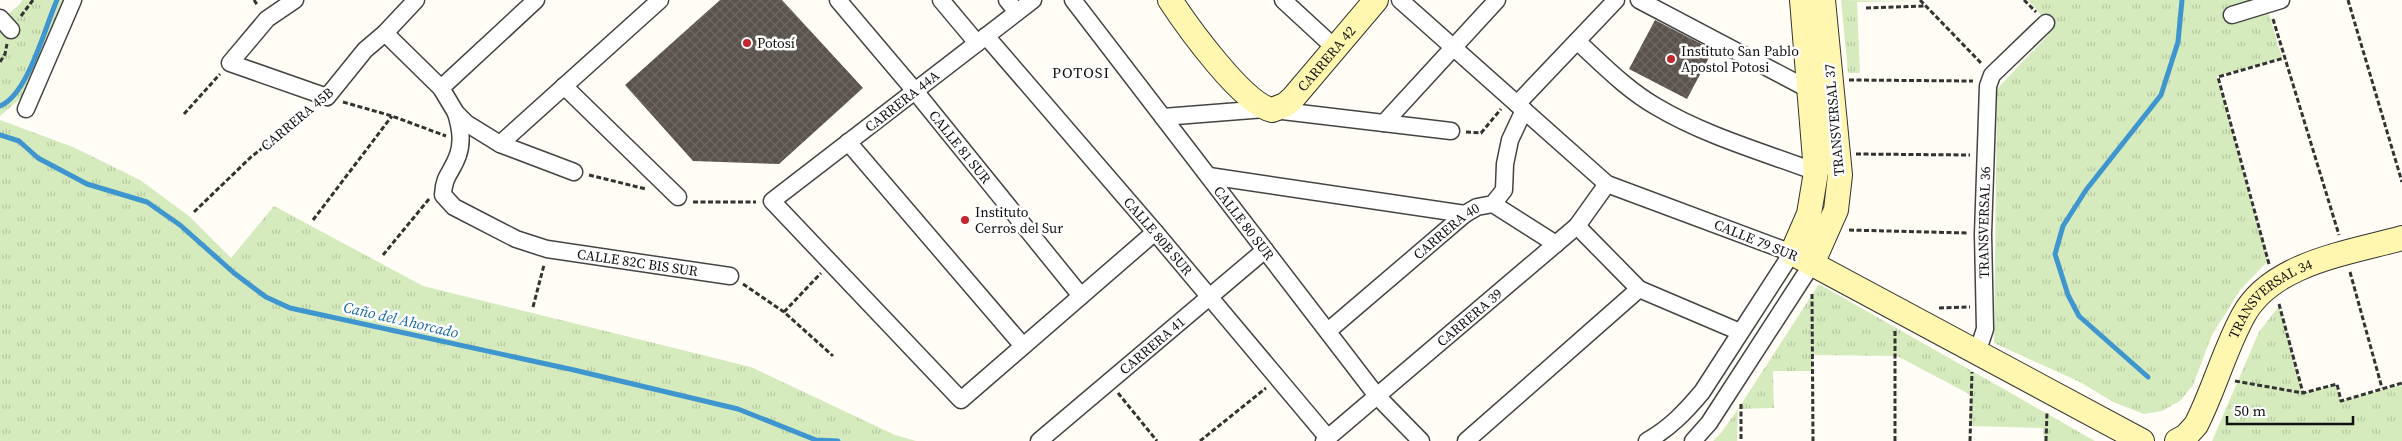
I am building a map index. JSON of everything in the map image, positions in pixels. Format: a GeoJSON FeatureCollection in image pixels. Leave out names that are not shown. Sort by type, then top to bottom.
{"type":"FeatureCollection","features":[{"type":"Feature","properties":{"kind":"street"},"geometry":{"type":"LineString","coordinates":[[26,109],[73,0]]}},
{"type":"Feature","properties":{"kind":"street"},"geometry":{"type":"LineString","coordinates":[[295,0],[267,19],[230,63],[327,97]]}},
{"type":"Feature","properties":{"kind":"street","name":"CARRERA 45B"},"geometry":{"type":"LineString","coordinates":[[327,97],[364,50],[385,33],[416,0]]}},
{"type":"Feature","properties":{"kind":"street"},"geometry":{"type":"LineString","coordinates":[[441,88],[536,0]]}},
{"type":"Feature","properties":{"kind":"street"},"geometry":{"type":"LineString","coordinates":[[500,144],[660,0]]}},
{"type":"Feature","properties":{"kind":"street","name":"CALLE 81 SUR"},"geometry":{"type":"LineString","coordinates":[[838,0],[915,91],[1081,296]]}},
{"type":"Feature","properties":{"kind":"street","name":"CALLE 80B SUR"},"geometry":{"type":"LineString","coordinates":[[941,0],[982,40],[1155,232],[1278,378],[1326,439]]}},
{"type":"Feature","properties":{"kind":"street","name":"CARRERA 44A"},"geometry":{"type":"LineString","coordinates":[[832,262],[772,201],[982,40],[1012,6],[1033,0]]}},
{"type":"Feature","properties":{"kind":"street","name":"CALLE 80 SUR"},"geometry":{"type":"LineString","coordinates":[[1073,0],[1377,396],[1421,441]]}},
{"type":"Feature","properties":{"kind":"street"},"geometry":{"type":"LineString","coordinates":[[1170,0],[1240,90],[1268,109]]}},
{"type":"Feature","properties":{"kind":"street"},"geometry":{"type":"LineString","coordinates":[[1282,0],[1335,48]]}},
{"type":"Feature","properties":{"kind":"street","name":"CARRERA 42"},"geometry":{"type":"LineString","coordinates":[[1268,109],[1285,105],[1293,98],[1376,0]]}},
{"type":"Feature","properties":{"kind":"street","name":"CALLE 79 SUR"},"geometry":{"type":"LineString","coordinates":[[1400,0],[1607,184],[1802,258],[2142,441]]}},
{"type":"Feature","properties":{"kind":"street"},"geometry":{"type":"LineString","coordinates":[[1384,123],[1498,0]]}},
{"type":"Feature","properties":{"kind":"street","name":"CARRERA 40"},"geometry":{"type":"LineString","coordinates":[[1328,331],[1464,214],[1477,207],[1492,204],[1504,190],[1505,164],[1517,104],[1616,0]]}},
{"type":"Feature","properties":{"kind":"street"},"geometry":{"type":"LineString","coordinates":[[1639,0],[1820,85]]}},
{"type":"Feature","properties":{"kind":"street","name":"TRANSVERSAL 37"},"geometry":{"type":"LineString","coordinates":[[1802,258],[1828,230],[1836,210],[1840,175],[1804,2]]}},
{"type":"Feature","properties":{"kind":"street"},"geometry":{"type":"LineString","coordinates":[[2232,15],[2275,2]]}},
{"type":"Feature","properties":{"kind":"street"},"geometry":{"type":"LineString","coordinates":[[1991,78],[2046,23]]}},
{"type":"Feature","properties":{"kind":"street"},"geometry":{"type":"LineString","coordinates":[[385,33],[441,88],[456,113],[461,142],[458,156],[444,181]]}},
{"type":"Feature","properties":{"kind":"street"},"geometry":{"type":"LineString","coordinates":[[1577,41],[1628,87],[1656,107],[1707,132],[1816,172]]}},
{"type":"Feature","properties":{"kind":"street","name":"TRANSVERSAL 36"},"geometry":{"type":"LineString","coordinates":[[1973,351],[1981,341],[1985,329],[1983,234],[1988,86],[1991,78]]}},
{"type":"Feature","properties":{"kind":"street","name":"TRANSVERSAL 37"},"geometry":{"type":"LineString","coordinates":[[1802,258],[1816,172],[1820,85]]}},
{"type":"Feature","properties":{"kind":"street"},"geometry":{"type":"LineString","coordinates":[[564,86],[678,197]]}},
{"type":"Feature","properties":{"kind":"street"},"geometry":{"type":"LineString","coordinates":[[1163,116],[1268,109],[1451,131]]}},
{"type":"Feature","properties":{"kind":"street"},"geometry":{"type":"LineString","coordinates":[[456,113],[477,131],[500,144],[574,172]]}},
{"type":"Feature","properties":{"kind":"street"},"geometry":{"type":"LineString","coordinates":[[848,142],[1023,346]]}},
{"type":"Feature","properties":{"kind":"street"},"geometry":{"type":"LineString","coordinates":[[1208,176],[1464,214]]}},
{"type":"Feature","properties":{"kind":"street","name":"CALLE 82C BIS SUR"},"geometry":{"type":"LineString","coordinates":[[444,181],[443,195],[454,207],[516,240],[547,249],[730,276]]}},
{"type":"Feature","properties":{"kind":"street","name":"CARRERA 39"},"geometry":{"type":"LineString","coordinates":[[1326,439],[1577,226],[1607,184]]}},
{"type":"Feature","properties":{"kind":"street"},"geometry":{"type":"LineString","coordinates":[[1492,204],[1556,244]]}},
{"type":"Feature","properties":{"kind":"street"},"geometry":{"type":"LineString","coordinates":[[1577,226],[1639,289],[1740,332]]}},
{"type":"Feature","properties":{"kind":"street"},"geometry":{"type":"LineString","coordinates":[[832,262],[961,400],[1155,232]]}},
{"type":"Feature","properties":{"kind":"street","name":"TRANSVERSAL 34"},"geometry":{"type":"LineString","coordinates":[[2176,441],[2186,436],[2196,425],[2247,308],[2272,282],[2294,270],[2402,238]]}},
{"type":"Feature","properties":{"kind":"street","name":"CARRERA 41"},"geometry":{"type":"LineString","coordinates":[[1039,441],[1265,250]]}},
{"type":"Feature","properties":{"kind":"street"},"geometry":{"type":"LineString","coordinates":[[1647,441],[1666,430],[1702,392],[1740,332],[1802,258]]}},
{"type":"Feature","properties":{"kind":"street"},"geometry":{"type":"LineString","coordinates":[[1693,441],[1710,423],[1741,374],[1802,258]]}},
{"type":"Feature","properties":{"kind":"street"},"geometry":{"type":"LineString","coordinates":[[1466,441],[1639,289]]}},
{"type":"Feature","properties":{"kind":"path"},"geometry":{"type":"LineString","coordinates":[[1920,0],[1991,78]]}},
{"type":"Feature","properties":{"kind":"path"},"geometry":{"type":"LineString","coordinates":[[2348,0],[2402,182]]}},
{"type":"Feature","properties":{"kind":"path"},"geometry":{"type":"LineString","coordinates":[[2275,2],[2284,58],[2346,254],[2382,388]]}},
{"type":"Feature","properties":{"kind":"path"},"geometry":{"type":"LineString","coordinates":[[1866,8],[1925,6]]}},
{"type":"Feature","properties":{"kind":"path"},"geometry":{"type":"LineString","coordinates":[[2284,58],[2218,77],[2303,393]]}},
{"type":"Feature","properties":{"kind":"path"},"geometry":{"type":"LineString","coordinates":[[184,114],[230,63]]}},
{"type":"Feature","properties":{"kind":"path"},"geometry":{"type":"LineString","coordinates":[[1820,85],[1991,78]]}},
{"type":"Feature","properties":{"kind":"path"},"geometry":{"type":"LineString","coordinates":[[327,97],[392,116],[461,142]]}},
{"type":"Feature","properties":{"kind":"path","name":"CARRERA 45B"},"geometry":{"type":"LineString","coordinates":[[194,212],[251,157],[327,97]]}},
{"type":"Feature","properties":{"kind":"path"},"geometry":{"type":"LineString","coordinates":[[1451,131],[1480,134],[1517,104]]}},
{"type":"Feature","properties":{"kind":"path"},"geometry":{"type":"LineString","coordinates":[[313,220],[392,116]]}},
{"type":"Feature","properties":{"kind":"path"},"geometry":{"type":"LineString","coordinates":[[1867,154],[1986,155]]}},
{"type":"Feature","properties":{"kind":"path"},"geometry":{"type":"LineString","coordinates":[[383,255],[444,181]]}},
{"type":"Feature","properties":{"kind":"path"},"geometry":{"type":"LineString","coordinates":[[1828,230],[1983,234]]}},
{"type":"Feature","properties":{"kind":"path"},"geometry":{"type":"LineString","coordinates":[[533,307],[547,249]]}},
{"type":"Feature","properties":{"kind":"path"},"geometry":{"type":"LineString","coordinates":[[1802,258],[1813,441]]}},
{"type":"Feature","properties":{"kind":"path"},"geometry":{"type":"LineString","coordinates":[[784,312],[832,262]]}},
{"type":"Feature","properties":{"kind":"path"},"geometry":{"type":"LineString","coordinates":[[730,276],[784,312],[833,356]]}},
{"type":"Feature","properties":{"kind":"path"},"geometry":{"type":"LineString","coordinates":[[1895,309],[1895,441]]}},
{"type":"Feature","properties":{"kind":"path"},"geometry":{"type":"LineString","coordinates":[[1970,441],[1973,351]]}},
{"type":"Feature","properties":{"kind":"path"},"geometry":{"type":"LineString","coordinates":[[1741,374],[1741,441]]}},
{"type":"Feature","properties":{"kind":"path"},"geometry":{"type":"LineString","coordinates":[[2216,377],[2303,393],[2337,384],[2341,401],[2402,383]]}},
{"type":"Feature","properties":{"kind":"path"},"geometry":{"type":"LineString","coordinates":[[1200,441],[1278,378]]}},
{"type":"Feature","properties":{"kind":"path"},"geometry":{"type":"LineString","coordinates":[[1109,382],[1156,441]]}},
{"type":"Feature","properties":{"kind":"path"},"geometry":{"type":"LineString","coordinates":[[2046,441],[2048,391]]}},
{"type":"Feature","properties":{"kind":"green space"},"geometry":{"type":"Polygon","coordinates":[[[22,0],[63,0],[35,70],[21,98],[0,116],[0,21],[19,5],[22,0]]]}},
{"type":"Feature","properties":{"kind":"green space"},"geometry":{"type":"Polygon","coordinates":[[[1841,0],[1916,1],[1857,2],[1860,73],[1848,73],[1841,0]]]}},
{"type":"Feature","properties":{"kind":"green space"},"geometry":{"type":"Polygon","coordinates":[[[2028,0],[2265,0],[2282,58],[2217,76],[2268,261],[2240,290],[2212,335],[2193,385],[2180,401],[2162,411],[2144,414],[2113,402],[2080,382],[1994,343],[1997,89],[2049,34],[2050,25],[2028,0]]]}},
{"type":"Feature","properties":{"kind":"green space"},"geometry":{"type":"Polygon","coordinates":[[[0,120],[73,147],[140,180],[189,216],[231,258],[274,206],[423,286],[751,367],[895,435],[916,441],[0,441],[0,120]]]}},
{"type":"Feature","properties":{"kind":"green space"},"geometry":{"type":"Polygon","coordinates":[[[1819,284],[2095,441],[2044,441],[2043,428],[1969,426],[1971,395],[1897,356],[1813,355],[1812,371],[1773,371],[1774,408],[1738,409],[1819,284]]]}},
{"type":"Feature","properties":{"kind":"green space"},"geometry":{"type":"Polygon","coordinates":[[[2279,306],[2303,393],[2336,385],[2341,401],[2402,385],[2402,441],[2212,441],[2259,332],[2279,306]]]}},
{"type":"Feature","properties":{"kind":"green space"},"geometry":{"type":"Polygon","coordinates":[[[1738,409],[1737,441],[1713,441],[1721,433],[1738,409]]]}},
{"type":"Feature","properties":{"kind":"building","name":"Potosí"},"geometry":{"type":"Polygon","coordinates":[[[720,0],[782,0],[863,88],[779,164],[693,161],[625,85],[720,0]]]}},
{"type":"Feature","properties":{"kind":"building","name":"Instituto San Pablo Apostol Potosi"},"geometry":{"type":"Polygon","coordinates":[[[1655,20],[1713,50],[1687,99],[1629,69],[1655,20]]]}},
{"type":"Feature","properties":{"kind":"waterway"},"geometry":{"type":"LineString","coordinates":[[0,106],[19,89],[27,75],[57,0]]}},
{"type":"Feature","properties":{"kind":"waterway"},"geometry":{"type":"LineString","coordinates":[[2148,377],[2079,316],[2068,295],[2055,254],[2063,226],[2086,190],[2161,95],[2178,42],[2182,0]]}},
{"type":"Feature","properties":{"kind":"waterway","name":"Caño del Ahorcado"},"geometry":{"type":"LineString","coordinates":[[0,135],[19,141],[38,158],[87,184],[147,202],[180,225],[234,273],[266,297],[290,308],[574,370],[738,409],[816,440],[838,441]]}},
{"type":"Feature","properties":{"kind":"place","name":"Potosí"},"geometry":{"type":"Point","coordinates":[747,43]}},
{"type":"Feature","properties":{"kind":"place","name":"Instituto San Pablo Apostol Potosi"},"geometry":{"type":"Point","coordinates":[1671,59]}},
{"type":"Feature","properties":{"kind":"place","name":"Instituto Cerros del Sur"},"geometry":{"type":"Point","coordinates":[965,220]}},
{"type":"Feature","properties":{"kind":"district","name":"POTOSI"},"geometry":{"type":"Point","coordinates":[1081,73]}}]}
